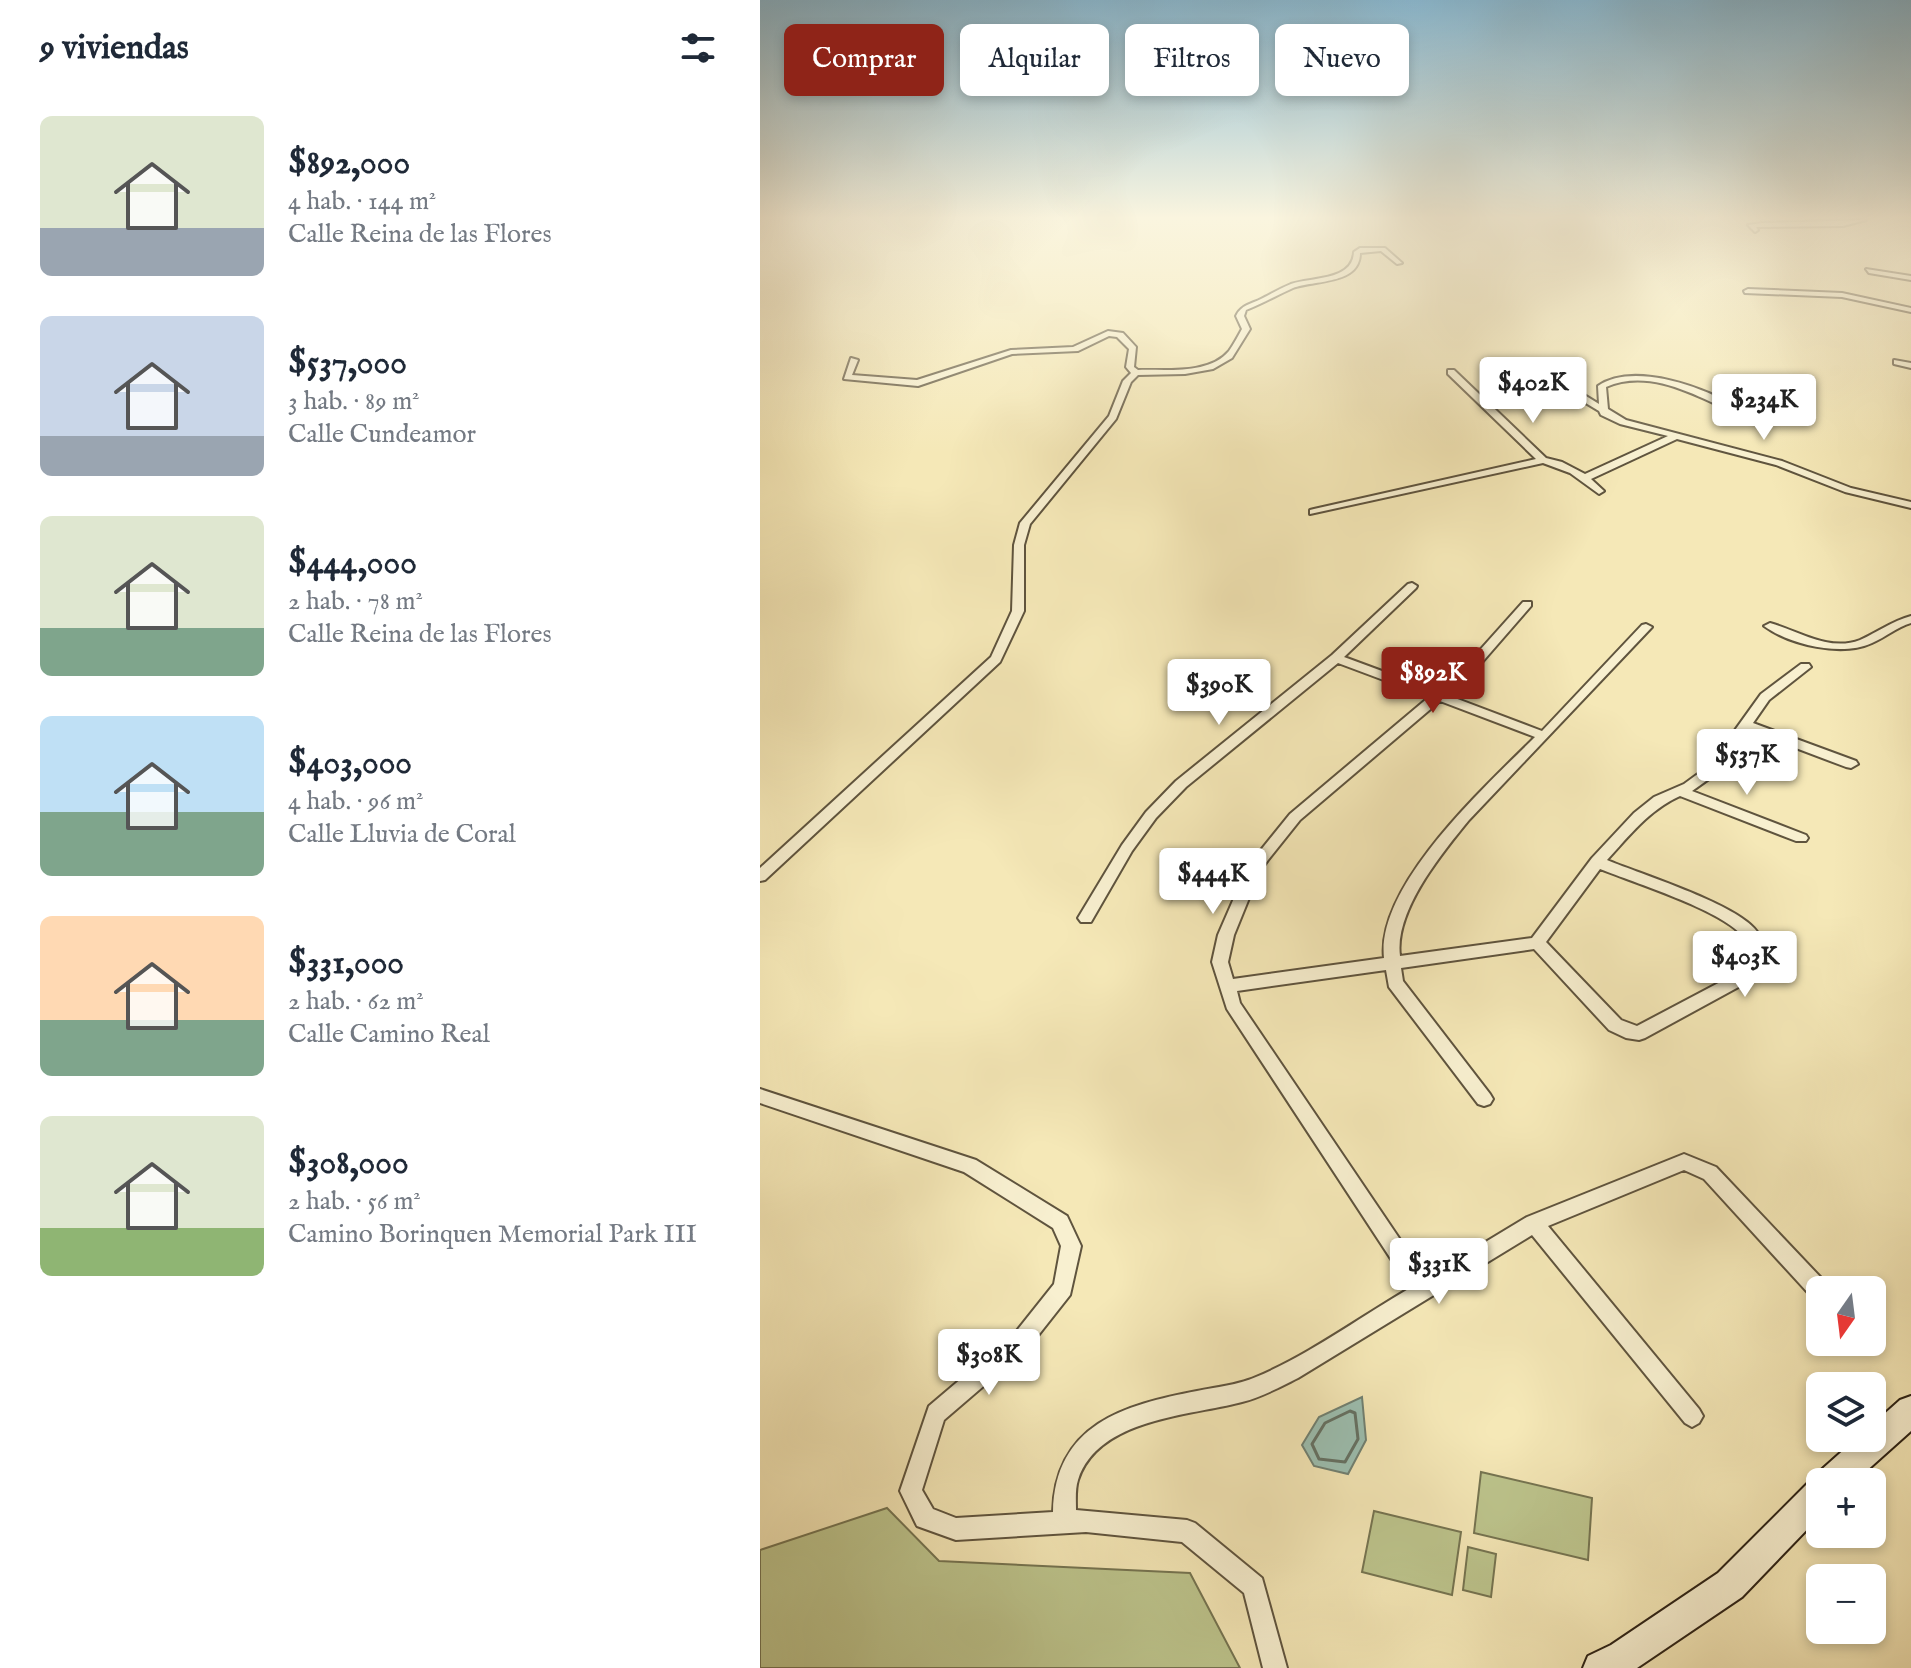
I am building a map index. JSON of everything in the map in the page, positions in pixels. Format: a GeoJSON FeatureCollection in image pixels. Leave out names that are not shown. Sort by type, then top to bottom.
{"type":"FeatureCollection","features":[{"type":"Feature","properties":{"kind":"street"},"geometry":{"type":"LineString","coordinates":[[760,876],[996,659],[1018,611],[1019,545],[1025,523],[1113,417],[1127,381],[1136,373],[1200,369],[1221,362],[1230,355],[1246,329],[1240,316],[1243,309],[1272,298]]}},
{"type":"Feature","properties":{"kind":"street"},"geometry":{"type":"LineString","coordinates":[[1855,298],[1911,310]]}},
{"type":"Feature","properties":{"kind":"street"},"geometry":{"type":"LineString","coordinates":[[854,360],[847,377],[918,383],[1011,352],[1075,349],[1108,333],[1120,335],[1133,349],[1130,367],[1136,373]]}},
{"type":"Feature","properties":{"kind":"street"},"geometry":{"type":"LineString","coordinates":[[1897,362],[1911,366]]}},
{"type":"Feature","properties":{"kind":"street"},"geometry":{"type":"LineString","coordinates":[[1451,372],[1543,460]]}},
{"type":"Feature","properties":{"kind":"street"},"geometry":{"type":"LineString","coordinates":[[1509,372],[1557,382],[1604,413],[1674,437],[1779,463],[1848,490],[1911,505]]}},
{"type":"Feature","properties":{"kind":"street"},"geometry":{"type":"LineString","coordinates":[[1604,413],[1602,386],[1621,379],[1676,384],[1736,410]]}},
{"type":"Feature","properties":{"kind":"street"},"geometry":{"type":"LineString","coordinates":[[1584,478],[1674,437]]}},
{"type":"Feature","properties":{"kind":"street"},"geometry":{"type":"LineString","coordinates":[[1314,512],[1543,460],[1556,462],[1599,491]]}},
{"type":"Feature","properties":{"kind":"street"},"geometry":{"type":"LineString","coordinates":[[1086,918],[1127,848],[1151,815],[1181,784],[1336,658],[1412,586]]}},
{"type":"Feature","properties":{"kind":"street"},"geometry":{"type":"LineString","coordinates":[[1423,1290],[1233,1005],[1220,962],[1226,935],[1253,870],[1295,817],[1441,698],[1527,604]]}},
{"type":"Feature","properties":{"kind":"street"},"geometry":{"type":"LineString","coordinates":[[1770,626],[1834,648],[1868,641],[1895,623],[1911,619]]}},
{"type":"Feature","properties":{"kind":"street"},"geometry":{"type":"LineString","coordinates":[[1484,1099],[1395,983],[1389,965],[1390,947],[1402,908],[1438,845],[1646,627]]}},
{"type":"Feature","properties":{"kind":"street"},"geometry":{"type":"LineString","coordinates":[[1336,658],[1544,736]]}},
{"type":"Feature","properties":{"kind":"street"},"geometry":{"type":"LineString","coordinates":[[1226,986],[1537,943],[1597,862],[1639,816],[1659,800],[1680,791],[1715,768],[1765,697],[1805,667]]}},
{"type":"Feature","properties":{"kind":"street"},"geometry":{"type":"LineString","coordinates":[[1745,725],[1851,764]]}},
{"type":"Feature","properties":{"kind":"street"},"geometry":{"type":"LineString","coordinates":[[1680,791],[1801,838]]}},
{"type":"Feature","properties":{"kind":"street"},"geometry":{"type":"LineString","coordinates":[[1537,943],[1615,1025],[1639,1033],[1749,974],[1757,966],[1759,953],[1746,929],[1710,910],[1597,862]]}},
{"type":"Feature","properties":{"kind":"street"},"geometry":{"type":"LineString","coordinates":[[760,1096],[970,1166],[1060,1222],[1071,1246],[1063,1288],[1022,1340],[936,1413],[911,1491],[925,1518],[956,1529],[1086,1521],[1187,1531],[1254,1586],[1275,1668]]}},
{"type":"Feature","properties":{"kind":"street"},"geometry":{"type":"LineString","coordinates":[[1064,1522],[1068,1475],[1084,1448],[1122,1422],[1160,1408],[1248,1391],[1291,1371],[1534,1223],[1684,1162],[1710,1173],[1806,1276]]}},
{"type":"Feature","properties":{"kind":"street"},"geometry":{"type":"LineString","coordinates":[[1534,1223],[1692,1416]]}},
{"type":"Feature","properties":{"kind":"street"},"geometry":{"type":"LineString","coordinates":[[1847,1468],[1911,1411]]}},
{"type":"Feature","properties":{"kind":"street"},"geometry":{"type":"LineString","coordinates":[[1600,1668],[1623,1657],[1730,1585],[1806,1507]]}},
{"type":"Feature","properties":{"kind":"green space"},"geometry":{"type":"Polygon","coordinates":[[[1481,1472],[1592,1498],[1588,1560],[1474,1533],[1481,1472]]]}},
{"type":"Feature","properties":{"kind":"green space"},"geometry":{"type":"Polygon","coordinates":[[[887,1508],[939,1561],[1190,1573],[1240,1668],[760,1668],[760,1550],[887,1508]]]}},
{"type":"Feature","properties":{"kind":"green space"},"geometry":{"type":"Polygon","coordinates":[[[1374,1511],[1461,1532],[1452,1595],[1362,1572],[1374,1511]]]}},
{"type":"Feature","properties":{"kind":"green space"},"geometry":{"type":"Polygon","coordinates":[[[1468,1547],[1496,1554],[1491,1597],[1463,1590],[1468,1547]]]}},
{"type":"Feature","properties":{"kind":"water"},"geometry":{"type":"Polygon","coordinates":[[[1362,1397],[1366,1440],[1348,1474],[1314,1466],[1302,1445],[1319,1417],[1362,1397]]]}}]}
